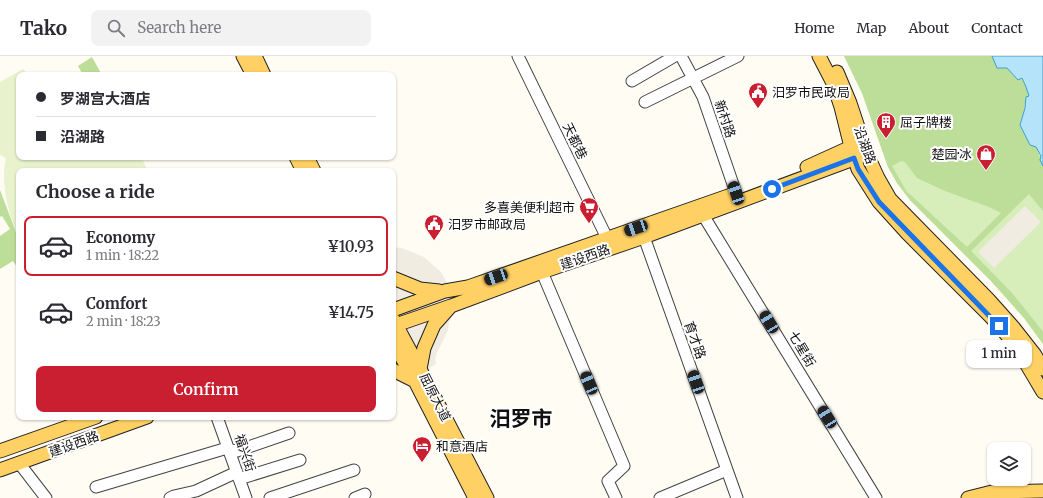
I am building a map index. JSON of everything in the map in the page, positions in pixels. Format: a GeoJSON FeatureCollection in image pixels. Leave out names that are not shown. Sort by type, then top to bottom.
{"type":"FeatureCollection","features":[{"type":"Feature","properties":{"kind":"main road"},"geometry":{"type":"LineString","coordinates":[[244,56],[252,72]]}},
{"type":"Feature","properties":{"kind":"main road"},"geometry":{"type":"LineString","coordinates":[[254,56],[262,72]]}},
{"type":"Feature","properties":{"kind":"main road","name":"沿湖路"},"geometry":{"type":"LineString","coordinates":[[819,56],[833,83],[858,151],[878,178],[885,200],[907,233],[996,322],[1014,343],[1043,392]]}},
{"type":"Feature","properties":{"kind":"main road","name":"沿湖路"},"geometry":{"type":"LineString","coordinates":[[829,56],[850,103],[858,151]]}},
{"type":"Feature","properties":{"kind":"main road","name":"建设西路"},"geometry":{"type":"LineString","coordinates":[[396,309],[445,291],[468,286],[804,168],[858,151]]}},
{"type":"Feature","properties":{"kind":"main road","name":"建设西路"},"geometry":{"type":"LineString","coordinates":[[396,322],[451,306],[542,272],[644,237],[703,215],[858,151]]}},
{"type":"Feature","properties":{"kind":"main road","name":"沿湖路"},"geometry":{"type":"LineString","coordinates":[[885,200],[994,305],[1035,355],[1043,369]]}},
{"type":"Feature","properties":{"kind":"main road"},"geometry":{"type":"LineString","coordinates":[[396,279],[420,289],[445,291]]}},
{"type":"Feature","properties":{"kind":"main road"},"geometry":{"type":"LineString","coordinates":[[396,371],[418,375],[424,348],[434,325],[451,306]]}},
{"type":"Feature","properties":{"kind":"main road","name":"屈原大道"},"geometry":{"type":"LineString","coordinates":[[396,327],[474,498]]}},
{"type":"Feature","properties":{"kind":"main road","name":"屈原大道"},"geometry":{"type":"LineString","coordinates":[[396,346],[418,375],[487,498]]}},
{"type":"Feature","properties":{"kind":"main road","name":"建设西路"},"geometry":{"type":"LineString","coordinates":[[0,451],[88,420]]}},
{"type":"Feature","properties":{"kind":"main road","name":"建设西路"},"geometry":{"type":"LineString","coordinates":[[0,470],[139,420]]}},
{"type":"Feature","properties":{"kind":"main road"},"geometry":{"type":"LineString","coordinates":[[968,498],[992,492],[1043,491]]}},
{"type":"Feature","properties":{"kind":"street","name":"天都巷"},"geometry":{"type":"LineString","coordinates":[[518,56],[607,238]]}},
{"type":"Feature","properties":{"kind":"street"},"geometry":{"type":"LineString","coordinates":[[632,81],[675,56]]}},
{"type":"Feature","properties":{"kind":"street","name":"新村路"},"geometry":{"type":"LineString","coordinates":[[681,56],[703,97],[736,193]]}},
{"type":"Feature","properties":{"kind":"street"},"geometry":{"type":"LineString","coordinates":[[645,102],[738,56]]}},
{"type":"Feature","properties":{"kind":"street","name":"七星街"},"geometry":{"type":"LineString","coordinates":[[703,215],[876,498]]}},
{"type":"Feature","properties":{"kind":"street","name":"育才路"},"geometry":{"type":"LineString","coordinates":[[644,237],[737,498]]}},
{"type":"Feature","properties":{"kind":"street"},"geometry":{"type":"LineString","coordinates":[[542,272],[624,466],[608,481],[616,498]]}},
{"type":"Feature","properties":{"kind":"street","name":"福兴街"},"geometry":{"type":"LineString","coordinates":[[218,420],[246,498]]}},
{"type":"Feature","properties":{"kind":"street"},"geometry":{"type":"LineString","coordinates":[[96,487],[208,453],[224,449],[237,451],[289,433]]}},
{"type":"Feature","properties":{"kind":"street"},"geometry":{"type":"LineString","coordinates":[[170,498],[196,491],[238,476],[300,460]]}},
{"type":"Feature","properties":{"kind":"street"},"geometry":{"type":"LineString","coordinates":[[19,464],[46,498]]}},
{"type":"Feature","properties":{"kind":"street"},"geometry":{"type":"LineString","coordinates":[[270,498],[354,470]]}},
{"type":"Feature","properties":{"kind":"street"},"geometry":{"type":"LineString","coordinates":[[660,498],[727,470]]}},
{"type":"Feature","properties":{"kind":"green space"},"geometry":{"type":"Polygon","coordinates":[[[844,56],[1043,56],[1043,344],[1024,318],[991,281],[910,200],[897,183],[888,167],[862,93],[844,56]]]}},
{"type":"Feature","properties":{"kind":"green space"},"geometry":{"type":"Polygon","coordinates":[[[844,56],[992,56],[996,65],[1007,68],[1018,80],[1021,78],[1029,96],[1026,97],[1023,115],[1020,122],[1033,146],[1036,147],[1043,166],[1043,211],[1029,194],[971,251],[1012,293],[1037,324],[1043,332],[1043,344],[1024,318],[991,281],[910,200],[897,183],[888,167],[862,93],[844,56]],[[901,161],[892,166],[907,192],[967,247],[1001,213],[945,191],[917,178],[905,162],[901,161]]]}},
{"type":"Feature","properties":{"kind":"green space"},"geometry":{"type":"Polygon","coordinates":[[[92,57],[100,72],[81,72],[78,66],[92,57]]]}},
{"type":"Feature","properties":{"kind":"green space"},"geometry":{"type":"Polygon","coordinates":[[[23,69],[26,72],[18,72],[23,69]]]}},
{"type":"Feature","properties":{"kind":"green space"},"geometry":{"type":"Polygon","coordinates":[[[16,73],[16,160],[143,160],[146,168],[16,168],[16,231],[6,199],[4,168],[6,158],[0,155],[0,82],[16,73]]]}},
{"type":"Feature","properties":{"kind":"green space"},"geometry":{"type":"Polygon","coordinates":[[[0,190],[16,232],[16,266],[13,261],[0,269],[0,236],[10,229],[2,216],[0,217],[0,190]]]}},
{"type":"Feature","properties":{"kind":"shaded area"},"geometry":{"type":"Polygon","coordinates":[[[1025,206],[1041,222],[994,268],[978,252],[1025,206]]]}},
{"type":"Feature","properties":{"kind":"shaded area"},"geometry":{"type":"Polygon","coordinates":[[[396,247],[402,248],[424,257],[441,272],[459,305],[449,322],[448,330],[435,359],[436,364],[419,374],[396,381],[396,247]]]}},
{"type":"Feature","properties":{"kind":"water"},"geometry":{"type":"Polygon","coordinates":[[[992,56],[1043,56],[1043,166],[1040,160],[1041,156],[1036,147],[1030,145],[1020,125],[1025,108],[1026,97],[1029,96],[1022,78],[1018,80],[1007,68],[997,68],[992,56]]]}},
{"type":"Feature","properties":{"kind":"place","name":"汨罗市民政局"},"geometry":{"type":"Point","coordinates":[758,109]}},
{"type":"Feature","properties":{"kind":"place","name":"屈子牌楼"},"geometry":{"type":"Point","coordinates":[886,139]}},
{"type":"Feature","properties":{"kind":"place","name":"楚园·冰"},"geometry":{"type":"Point","coordinates":[986,171]}},
{"type":"Feature","properties":{"kind":"place","name":"多喜美便利超市"},"geometry":{"type":"Point","coordinates":[589,224]}},
{"type":"Feature","properties":{"kind":"place","name":"汨罗市邮政局"},"geometry":{"type":"Point","coordinates":[434,241]}},
{"type":"Feature","properties":{"kind":"place","name":"和意酒店"},"geometry":{"type":"Point","coordinates":[422,463]}},
{"type":"Feature","properties":{"kind":"district","name":"汨罗市"},"geometry":{"type":"Point","coordinates":[521,418]}},
{"type":"Feature","properties":{"kind":"route"},"geometry":{"type":"LineString","coordinates":[[772,189],[854,158],[858,169],[879,202],[907,233],[999,326]]}}]}
